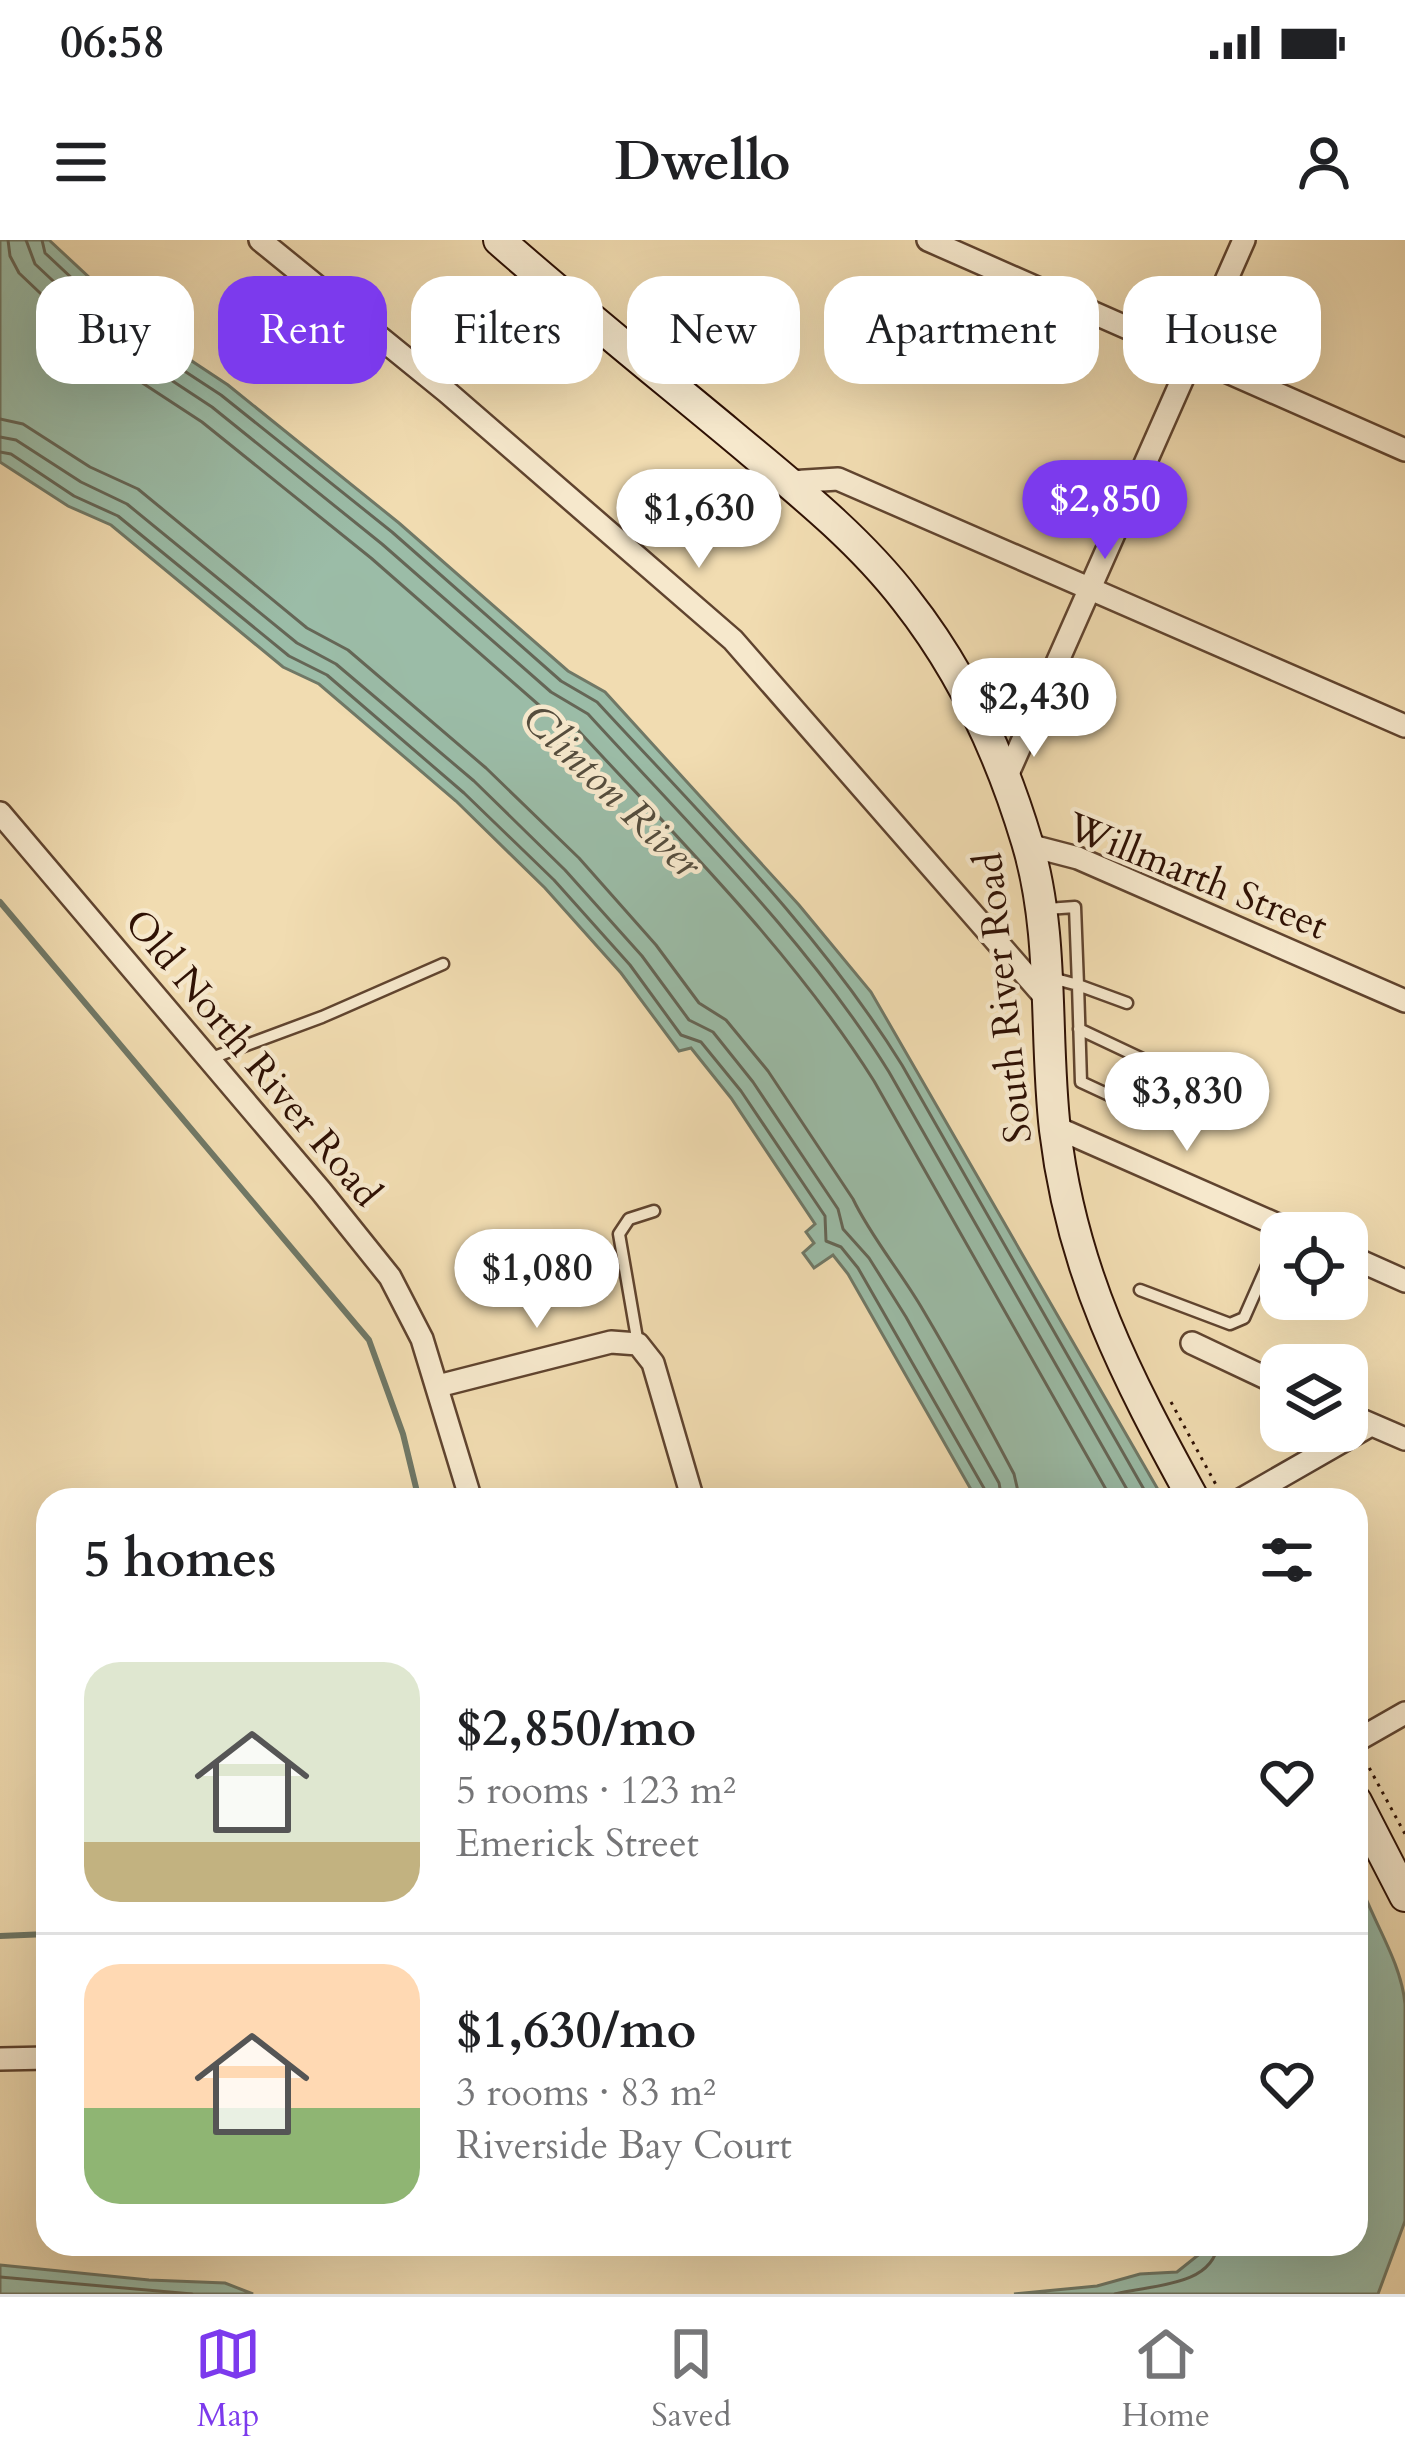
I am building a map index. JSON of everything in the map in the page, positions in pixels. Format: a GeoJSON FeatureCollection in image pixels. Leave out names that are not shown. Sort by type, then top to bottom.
{"type":"FeatureCollection","features":[{"type":"Feature","properties":{"kind":"street"},"geometry":{"type":"LineString","coordinates":[[260,240],[447,392],[733,640],[1046,987]]}},
{"type":"Feature","properties":{"kind":"street","name":"South River Road"},"geometry":{"type":"LineString","coordinates":[[500,240],[789,482],[864,552],[904,596],[956,673],[1006,778],[1028,845],[1040,909],[1055,1127],[1072,1222],[1101,1318],[1187,1488]]}},
{"type":"Feature","properties":{"kind":"street"},"geometry":{"type":"LineString","coordinates":[[928,240],[1123,326]]}},
{"type":"Feature","properties":{"kind":"street"},"geometry":{"type":"LineString","coordinates":[[1228,276],[1244,240]]}},
{"type":"Feature","properties":{"kind":"street"},"geometry":{"type":"LineString","coordinates":[[1006,778],[1181,384]]}},
{"type":"Feature","properties":{"kind":"street"},"geometry":{"type":"LineString","coordinates":[[1255,384],[1405,450]]}},
{"type":"Feature","properties":{"kind":"street"},"geometry":{"type":"LineString","coordinates":[[789,482],[838,479],[1405,726]]}},
{"type":"Feature","properties":{"kind":"street","name":"Old North River Road"},"geometry":{"type":"LineString","coordinates":[[0,813],[390,1277],[422,1340],[468,1488]]}},
{"type":"Feature","properties":{"kind":"street","name":"Willmarth Street"},"geometry":{"type":"LineString","coordinates":[[1028,845],[1078,858],[1405,1001]]}},
{"type":"Feature","properties":{"kind":"street"},"geometry":{"type":"LineString","coordinates":[[1055,1127],[1260,1220]]}},
{"type":"Feature","properties":{"kind":"street"},"geometry":{"type":"LineString","coordinates":[[1368,1265],[1405,1281]]}},
{"type":"Feature","properties":{"kind":"street"},"geometry":{"type":"LineString","coordinates":[[438,1386],[611,1342],[638,1344],[653,1363],[689,1488]]}},
{"type":"Feature","properties":{"kind":"street"},"geometry":{"type":"LineString","coordinates":[[1192,1343],[1260,1375]]}},
{"type":"Feature","properties":{"kind":"street"},"geometry":{"type":"LineString","coordinates":[[1368,1424],[1405,1438]]}},
{"type":"Feature","properties":{"kind":"street"},"geometry":{"type":"LineString","coordinates":[[1261,1488],[1371,1425]]}},
{"type":"Feature","properties":{"kind":"street"},"geometry":{"type":"LineString","coordinates":[[1368,1743],[1405,1713]]}},
{"type":"Feature","properties":{"kind":"street"},"geometry":{"type":"LineString","coordinates":[[1368,1824],[1405,1895]]}},
{"type":"Feature","properties":{"kind":"street"},"geometry":{"type":"LineString","coordinates":[[0,2059],[36,2058]]}},
{"type":"Feature","properties":{"kind":"lane"},"geometry":{"type":"LineString","coordinates":[[1040,909],[1075,908],[1081,1082],[1152,1115]]}},
{"type":"Feature","properties":{"kind":"lane"},"geometry":{"type":"LineString","coordinates":[[209,1059],[268,1039],[443,964]]}},
{"type":"Feature","properties":{"kind":"lane"},"geometry":{"type":"LineString","coordinates":[[1046,987],[1078,985],[1127,1003]]}},
{"type":"Feature","properties":{"kind":"lane"},"geometry":{"type":"LineString","coordinates":[[1079,1029],[1168,1071]]}},
{"type":"Feature","properties":{"kind":"lane"},"geometry":{"type":"LineString","coordinates":[[638,1344],[619,1234],[629,1219],[655,1211]]}},
{"type":"Feature","properties":{"kind":"lane"},"geometry":{"type":"LineString","coordinates":[[1140,1290],[1230,1324],[1244,1318],[1260,1285]]}},
{"type":"Feature","properties":{"kind":"path"},"geometry":{"type":"LineString","coordinates":[[1171,1403],[1217,1488]]}},
{"type":"Feature","properties":{"kind":"path"},"geometry":{"type":"LineString","coordinates":[[1368,1764],[1405,1834]]}},
{"type":"Feature","properties":{"kind":"water","name":"Clinton River"},"geometry":{"type":"Polygon","coordinates":[[[0,240],[49,240],[88,276],[36,276],[36,384],[194,384],[194,362],[399,523],[568,671],[605,692],[799,905],[871,992],[1157,1488],[970,1488],[848,1274],[833,1255],[814,1268],[803,1253],[814,1243],[806,1232],[815,1224],[731,1098],[691,1048],[679,1051],[621,973],[545,888],[456,801],[319,684],[283,667],[111,525],[68,506],[0,462],[0,240]]]}},
{"type":"Feature","properties":{"kind":"water"},"geometry":{"type":"Polygon","coordinates":[[[1368,1902],[1397,1971],[1405,2004],[1405,2221],[1378,2294],[1014,2294],[1177,2272],[1197,2256],[1368,2256],[1368,1902]]]}},
{"type":"Feature","properties":{"kind":"water"},"geometry":{"type":"Polygon","coordinates":[[[0,2265],[225,2283],[253,2294],[0,2294],[0,2265]]]}},
{"type":"Feature","properties":{"kind":"waterway"},"geometry":{"type":"LineString","coordinates":[[0,902],[369,1340],[403,1434],[416,1488]]}},
{"type":"Feature","properties":{"kind":"waterway"},"geometry":{"type":"LineString","coordinates":[[0,1936],[36,1934]]}}]}
